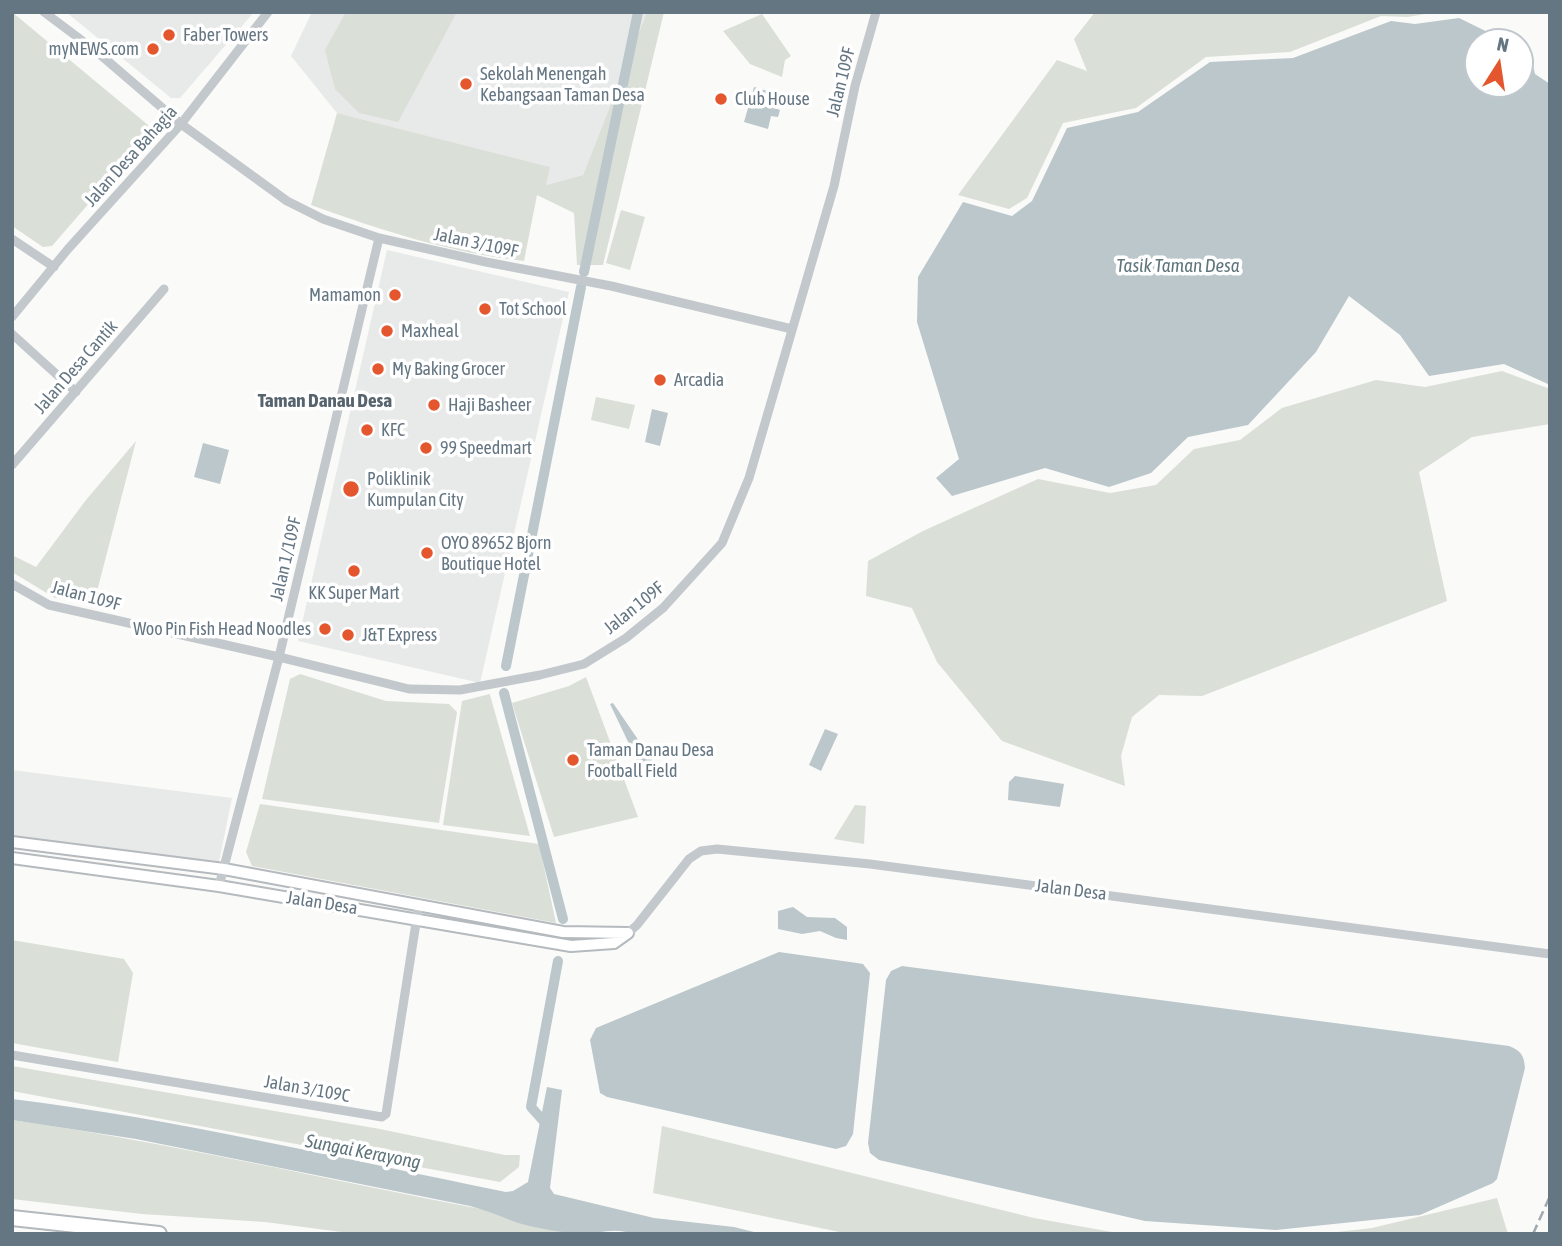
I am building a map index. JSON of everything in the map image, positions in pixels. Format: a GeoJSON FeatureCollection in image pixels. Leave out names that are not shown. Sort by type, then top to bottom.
{"type":"FeatureCollection","features":[{"type":"Feature","properties":{"kind":"highway"},"geometry":{"type":"LineString","coordinates":[[12,1218],[159,1234]]}},
{"type":"Feature","properties":{"kind":"main road","name":"Jalan Desa"},"geometry":{"type":"LineString","coordinates":[[12,842],[224,869],[563,932],[628,933]]}},
{"type":"Feature","properties":{"kind":"main road","name":"Jalan Desa"},"geometry":{"type":"LineString","coordinates":[[12,858],[219,886],[571,946],[614,943],[628,933]]}},
{"type":"Feature","properties":{"kind":"street","name":"Jalan 3/109F"},"geometry":{"type":"LineString","coordinates":[[44,12],[96,51],[181,124],[287,201],[323,219],[379,238],[611,286],[792,329]]}},
{"type":"Feature","properties":{"kind":"street","name":"Jalan Desa Bahagia"},"geometry":{"type":"LineString","coordinates":[[12,317],[181,124],[268,12]]}},
{"type":"Feature","properties":{"kind":"street","name":"Jalan 109F"},"geometry":{"type":"LineString","coordinates":[[12,584],[49,605],[279,657],[409,690],[460,690],[540,675],[584,664],[626,638],[663,608],[722,543],[748,478],[834,186],[855,86],[876,12]]}},
{"type":"Feature","properties":{"kind":"street","name":"Jalan 1/109F"},"geometry":{"type":"LineString","coordinates":[[219,886],[279,657],[379,238]]}},
{"type":"Feature","properties":{"kind":"street"},"geometry":{"type":"LineString","coordinates":[[12,239],[54,267]]}},
{"type":"Feature","properties":{"kind":"street","name":"Jalan Desa Cantik"},"geometry":{"type":"LineString","coordinates":[[12,465],[164,289]]}},
{"type":"Feature","properties":{"kind":"street"},"geometry":{"type":"LineString","coordinates":[[12,334],[76,392]]}},
{"type":"Feature","properties":{"kind":"street"},"geometry":{"type":"LineString","coordinates":[[340,400],[361,404]]}},
{"type":"Feature","properties":{"kind":"street","name":"Jalan Desa"},"geometry":{"type":"LineString","coordinates":[[628,933],[696,853],[717,849],[870,864],[1550,954]]}},
{"type":"Feature","properties":{"kind":"street","name":"Jalan 3/109C"},"geometry":{"type":"LineString","coordinates":[[12,1055],[380,1117],[386,1114],[419,904]]}},
{"type":"Feature","properties":{"kind":"shaded area"},"geometry":{"type":"Polygon","coordinates":[[[12,12],[148,125],[149,134],[52,246],[43,247],[12,226],[12,12]]]}},
{"type":"Feature","properties":{"kind":"shaded area"},"geometry":{"type":"Polygon","coordinates":[[[66,12],[254,12],[180,98],[171,98],[66,12]]]}},
{"type":"Feature","properties":{"kind":"shaded area","name":"Sekolah Menengah Kebangsaan Taman Desa"},"geometry":{"type":"Polygon","coordinates":[[[310,12],[647,12],[583,175],[546,185],[549,167],[337,113],[291,56],[310,12]]]}},
{"type":"Feature","properties":{"kind":"shaded area"},"geometry":{"type":"Polygon","coordinates":[[[346,12],[457,12],[398,122],[359,113],[335,89],[325,50],[346,12]]]}},
{"type":"Feature","properties":{"kind":"shaded area"},"geometry":{"type":"Polygon","coordinates":[[[647,12],[664,12],[603,265],[577,265],[574,213],[537,195],[524,261],[443,246],[390,232],[311,205],[337,113],[550,167],[546,185],[583,175],[647,12]]]}},
{"type":"Feature","properties":{"kind":"shaded area"},"geometry":{"type":"Polygon","coordinates":[[[1095,12],[1436,12],[1408,17],[1381,16],[1290,52],[1206,57],[1136,108],[1063,123],[1027,198],[1009,209],[958,195],[1057,60],[1087,71],[1074,39],[1095,12]]]}},
{"type":"Feature","properties":{"kind":"shaded area"},"geometry":{"type":"Polygon","coordinates":[[[762,14],[791,56],[785,60],[782,77],[750,64],[723,31],[762,14]]]}},
{"type":"Feature","properties":{"kind":"shaded area"},"geometry":{"type":"Polygon","coordinates":[[[621,210],[645,217],[630,270],[606,263],[621,210]]]}},
{"type":"Feature","properties":{"kind":"shaded area"},"geometry":{"type":"Polygon","coordinates":[[[387,250],[569,292],[480,683],[298,641],[387,250]]]}},
{"type":"Feature","properties":{"kind":"shaded area"},"geometry":{"type":"Polygon","coordinates":[[[1502,371],[1550,389],[1550,424],[1472,437],[1419,472],[1447,601],[1202,696],[1159,695],[1132,717],[1121,756],[1125,786],[1002,741],[937,662],[912,608],[866,596],[868,561],[923,531],[1038,479],[1110,493],[1156,485],[1194,449],[1240,440],[1282,408],[1376,380],[1425,387],[1502,371]]]}},
{"type":"Feature","properties":{"kind":"shaded area"},"geometry":{"type":"Polygon","coordinates":[[[596,397],[635,405],[629,429],[591,420],[596,397]]]}},
{"type":"Feature","properties":{"kind":"shaded area"},"geometry":{"type":"Polygon","coordinates":[[[136,441],[95,599],[55,598],[12,572],[12,555],[36,567],[86,500],[136,441]]]}},
{"type":"Feature","properties":{"kind":"shaded area"},"geometry":{"type":"Polygon","coordinates":[[[300,674],[386,701],[449,704],[457,712],[439,823],[262,799],[290,679],[300,674]]]}},
{"type":"Feature","properties":{"kind":"shaded area","name":"Taman Danau Desa Football Field"},"geometry":{"type":"Polygon","coordinates":[[[586,677],[638,817],[554,837],[512,703],[569,686],[586,677]]]}},
{"type":"Feature","properties":{"kind":"shaded area"},"geometry":{"type":"Polygon","coordinates":[[[490,694],[530,836],[443,825],[462,701],[490,694]]]}},
{"type":"Feature","properties":{"kind":"shaded area"},"geometry":{"type":"Polygon","coordinates":[[[12,770],[232,798],[219,862],[12,836],[12,770]]]}},
{"type":"Feature","properties":{"kind":"shaded area"},"geometry":{"type":"Polygon","coordinates":[[[260,804],[539,844],[556,923],[252,866],[246,852],[260,804]]]}},
{"type":"Feature","properties":{"kind":"shaded area"},"geometry":{"type":"Polygon","coordinates":[[[855,805],[866,806],[864,844],[834,839],[855,805]]]}},
{"type":"Feature","properties":{"kind":"shaded area"},"geometry":{"type":"Polygon","coordinates":[[[12,940],[124,959],[133,973],[118,1062],[12,1043],[12,940]]]}},
{"type":"Feature","properties":{"kind":"shaded area"},"geometry":{"type":"Polygon","coordinates":[[[12,1066],[380,1129],[505,1155],[520,1155],[519,1167],[500,1182],[12,1091],[12,1066]]]}},
{"type":"Feature","properties":{"kind":"shaded area"},"geometry":{"type":"Polygon","coordinates":[[[12,1120],[191,1151],[486,1210],[512,1221],[575,1234],[357,1234],[265,1222],[142,1214],[12,1199],[12,1120]]]}},
{"type":"Feature","properties":{"kind":"shaded area"},"geometry":{"type":"Polygon","coordinates":[[[662,1126],[1034,1218],[1123,1234],[849,1234],[653,1193],[662,1126]]]}},
{"type":"Feature","properties":{"kind":"shaded area"},"geometry":{"type":"Polygon","coordinates":[[[1497,1198],[1508,1234],[1320,1234],[1372,1228],[1497,1198]]]}},
{"type":"Feature","properties":{"kind":"water","name":"Tasik Taman Desa"},"geometry":{"type":"Polygon","coordinates":[[[1459,18],[1479,28],[1464,28],[1464,98],[1534,98],[1534,70],[1535,74],[1550,84],[1550,385],[1504,364],[1429,376],[1400,335],[1349,296],[1316,352],[1248,425],[1188,437],[1151,473],[1109,487],[1045,468],[952,496],[936,478],[959,459],[917,322],[918,277],[963,202],[1012,216],[1032,201],[1067,128],[1138,112],[1210,62],[1293,58],[1391,21],[1415,24],[1459,18]]]}},
{"type":"Feature","properties":{"kind":"water"},"geometry":{"type":"Polygon","coordinates":[[[754,87],[778,94],[774,108],[780,110],[778,117],[771,116],[768,129],[744,122],[754,87]]]}},
{"type":"Feature","properties":{"kind":"water"},"geometry":{"type":"Polygon","coordinates":[[[652,409],[668,413],[660,446],[645,442],[652,409]]]}},
{"type":"Feature","properties":{"kind":"water"},"geometry":{"type":"Polygon","coordinates":[[[203,443],[229,450],[220,484],[194,477],[203,443]]]}},
{"type":"Feature","properties":{"kind":"water"},"geometry":{"type":"Polygon","coordinates":[[[613,703],[652,760],[642,771],[610,704],[613,703]]]}},
{"type":"Feature","properties":{"kind":"water"},"geometry":{"type":"Polygon","coordinates":[[[825,729],[838,734],[821,771],[809,765],[825,729]]]}},
{"type":"Feature","properties":{"kind":"water"},"geometry":{"type":"Polygon","coordinates":[[[1015,776],[1064,784],[1060,807],[1008,800],[1009,782],[1015,776]]]}},
{"type":"Feature","properties":{"kind":"water"},"geometry":{"type":"Polygon","coordinates":[[[793,907],[807,917],[835,918],[847,927],[847,940],[820,931],[802,934],[778,929],[778,911],[793,907]]]}},
{"type":"Feature","properties":{"kind":"water"},"geometry":{"type":"Polygon","coordinates":[[[779,952],[863,964],[870,973],[853,1134],[846,1146],[836,1149],[607,1097],[600,1093],[590,1040],[596,1028],[779,952]]]}},
{"type":"Feature","properties":{"kind":"water"},"geometry":{"type":"Polygon","coordinates":[[[902,966],[1509,1046],[1521,1054],[1525,1068],[1497,1179],[1420,1215],[1276,1230],[1145,1221],[879,1160],[870,1153],[868,1143],[886,980],[891,971],[902,966]]]}},
{"type":"Feature","properties":{"kind":"water"},"geometry":{"type":"Polygon","coordinates":[[[547,1087],[562,1090],[550,1188],[554,1194],[654,1218],[734,1227],[762,1234],[632,1234],[618,1231],[580,1234],[557,1231],[519,1223],[470,1206],[136,1139],[12,1120],[12,1099],[74,1107],[260,1141],[506,1192],[528,1182],[547,1087]]]}},
{"type":"Feature","properties":{"kind":"waterway"},"geometry":{"type":"LineString","coordinates":[[584,272],[638,12]]}},
{"type":"Feature","properties":{"kind":"waterway"},"geometry":{"type":"LineString","coordinates":[[506,666],[581,287]]}},
{"type":"Feature","properties":{"kind":"waterway"},"geometry":{"type":"LineString","coordinates":[[504,693],[563,919]]}},
{"type":"Feature","properties":{"kind":"waterway"},"geometry":{"type":"LineString","coordinates":[[548,1126],[531,1107],[558,961]]}},
{"type":"Feature","properties":{"kind":"railway"},"geometry":{"type":"LineString","coordinates":[[1533,1234],[1550,1196]]}},
{"type":"Feature","properties":{"kind":"place","name":"Faber Towers"},"geometry":{"type":"Point","coordinates":[169,35]}},
{"type":"Feature","properties":{"kind":"place","name":"myNEWS.com"},"geometry":{"type":"Point","coordinates":[153,49]}},
{"type":"Feature","properties":{"kind":"place","name":"Sekolah Menengah Kebangsaan Taman Desa"},"geometry":{"type":"Point","coordinates":[466,84]}},
{"type":"Feature","properties":{"kind":"place","name":"Club House"},"geometry":{"type":"Point","coordinates":[721,99]}},
{"type":"Feature","properties":{"kind":"place","name":"Mamamon"},"geometry":{"type":"Point","coordinates":[395,295]}},
{"type":"Feature","properties":{"kind":"place","name":"Tot School"},"geometry":{"type":"Point","coordinates":[485,309]}},
{"type":"Feature","properties":{"kind":"place","name":"Maxheal"},"geometry":{"type":"Point","coordinates":[387,331]}},
{"type":"Feature","properties":{"kind":"place","name":"My Baking Grocer"},"geometry":{"type":"Point","coordinates":[378,369]}},
{"type":"Feature","properties":{"kind":"place","name":"Arcadia"},"geometry":{"type":"Point","coordinates":[660,380]}},
{"type":"Feature","properties":{"kind":"place","name":"Haji Basheer"},"geometry":{"type":"Point","coordinates":[434,405]}},
{"type":"Feature","properties":{"kind":"place","name":"KFC"},"geometry":{"type":"Point","coordinates":[367,430]}},
{"type":"Feature","properties":{"kind":"place","name":"99 Speedmart"},"geometry":{"type":"Point","coordinates":[426,448]}},
{"type":"Feature","properties":{"kind":"place","name":"Poliklinik Kumpulan City"},"geometry":{"type":"Point","coordinates":[351,489]}},
{"type":"Feature","properties":{"kind":"place","name":"OYO 89652 Bjorn Boutique Hotel"},"geometry":{"type":"Point","coordinates":[427,553]}},
{"type":"Feature","properties":{"kind":"place","name":"KK Super Mart"},"geometry":{"type":"Point","coordinates":[354,571]}},
{"type":"Feature","properties":{"kind":"place","name":"Woo Pin Fish Head Noodles"},"geometry":{"type":"Point","coordinates":[325,629]}},
{"type":"Feature","properties":{"kind":"place","name":"J&T Express"},"geometry":{"type":"Point","coordinates":[348,635]}},
{"type":"Feature","properties":{"kind":"place","name":"Taman Danau Desa Football Field"},"geometry":{"type":"Point","coordinates":[573,760]}},
{"type":"Feature","properties":{"kind":"district","name":"Taman Danau Desa"},"geometry":{"type":"Point","coordinates":[325,401]}},
{"type":"Feature","properties":{"kind":"water label","name":"Sungai Kerayong"},"geometry":{"type":"Point","coordinates":[363,1152]}}]}
